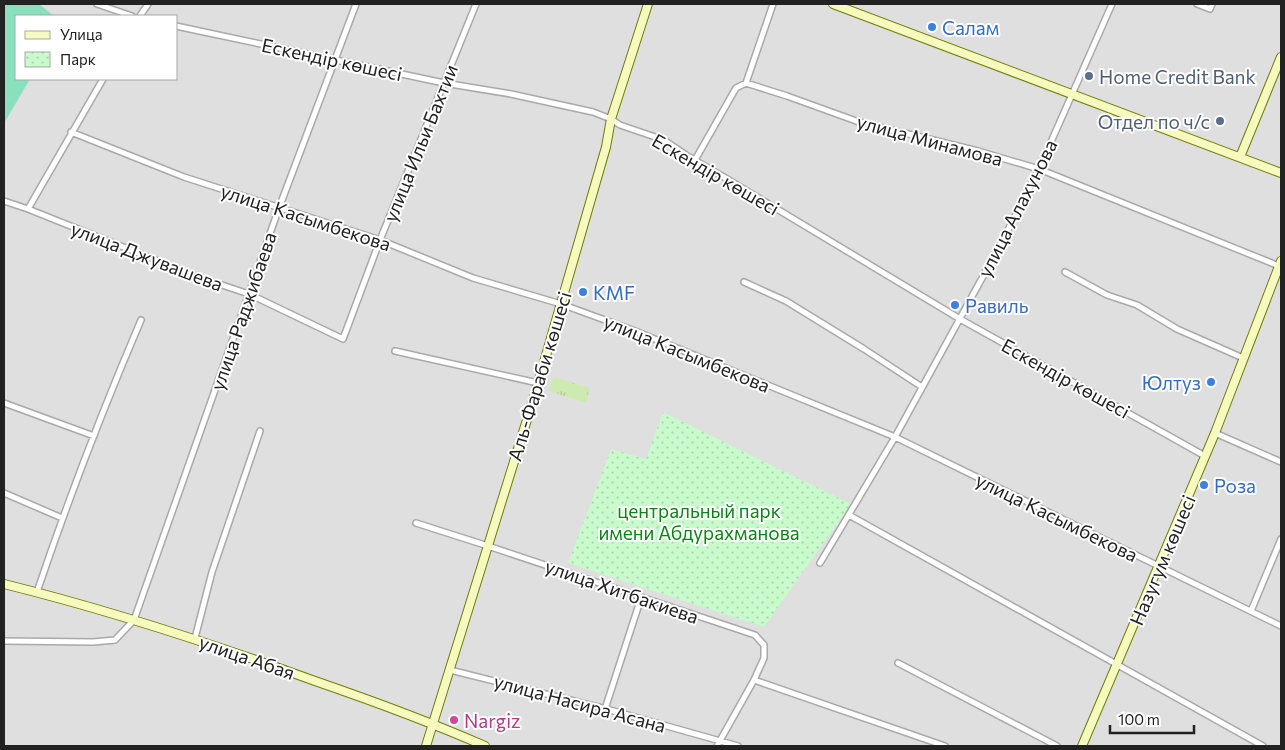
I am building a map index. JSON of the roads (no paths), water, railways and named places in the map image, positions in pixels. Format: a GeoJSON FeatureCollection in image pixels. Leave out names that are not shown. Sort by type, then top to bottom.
{"type":"FeatureCollection","features":[{"type":"Feature","properties":{"kind":"main road","name":"Аль-Фараби көшесі"},"geometry":{"type":"LineString","coordinates":[[426,746],[538,383],[606,147],[611,119],[648,4]]}},
{"type":"Feature","properties":{"kind":"main road"},"geometry":{"type":"LineString","coordinates":[[833,4],[1281,173]]}},
{"type":"Feature","properties":{"kind":"main road"},"geometry":{"type":"LineString","coordinates":[[1240,157],[1281,58]]}},
{"type":"Feature","properties":{"kind":"main road","name":"Назугум көшесі"},"geometry":{"type":"LineString","coordinates":[[1082,746],[1215,433],[1280,264]]}},
{"type":"Feature","properties":{"kind":"main road","name":"улица Абая"},"geometry":{"type":"LineString","coordinates":[[4,584],[38,592],[194,638],[433,723],[485,746]]}},
{"type":"Feature","properties":{"kind":"street"},"geometry":{"type":"LineString","coordinates":[[97,4],[129,15]]}},
{"type":"Feature","properties":{"kind":"street"},"geometry":{"type":"LineString","coordinates":[[141,15],[148,4]]}},
{"type":"Feature","properties":{"kind":"street","name":"улица Раджибаева"},"geometry":{"type":"LineString","coordinates":[[134,620],[279,208],[356,4]]}},
{"type":"Feature","properties":{"kind":"street","name":"улица Ильи Бахтии"},"geometry":{"type":"LineString","coordinates":[[343,339],[380,240],[476,4]]}},
{"type":"Feature","properties":{"kind":"street"},"geometry":{"type":"LineString","coordinates":[[695,160],[736,88],[746,83],[772,4]]}},
{"type":"Feature","properties":{"kind":"street","name":"улица Алахунова"},"geometry":{"type":"LineString","coordinates":[[820,563],[895,437],[1039,169],[1112,4]]}},
{"type":"Feature","properties":{"kind":"street"},"geometry":{"type":"LineString","coordinates":[[1197,4],[1211,6]]}},
{"type":"Feature","properties":{"kind":"street","name":"Ескендір көшесі"},"geometry":{"type":"LineString","coordinates":[[178,26],[444,83],[511,94],[584,110],[664,140],[960,319],[1205,456]]}},
{"type":"Feature","properties":{"kind":"street"},"geometry":{"type":"LineString","coordinates":[[28,209],[102,80]]}},
{"type":"Feature","properties":{"kind":"street","name":"улица Минамова"},"geometry":{"type":"LineString","coordinates":[[746,83],[859,122],[978,151],[1039,169],[1280,264]]}},
{"type":"Feature","properties":{"kind":"street","name":"улица Касымбекова"},"geometry":{"type":"LineString","coordinates":[[71,132],[184,177],[380,240],[473,278],[561,304],[635,331],[895,437],[1281,626]]}},
{"type":"Feature","properties":{"kind":"street","name":"улица Джувашева"},"geometry":{"type":"LineString","coordinates":[[4,201],[201,278],[249,294],[343,339]]}},
{"type":"Feature","properties":{"kind":"street"},"geometry":{"type":"LineString","coordinates":[[1065,272],[1107,295],[1137,305],[1177,329],[1243,358]]}},
{"type":"Feature","properties":{"kind":"street"},"geometry":{"type":"LineString","coordinates":[[744,282],[786,301],[922,387]]}},
{"type":"Feature","properties":{"kind":"street"},"geometry":{"type":"LineString","coordinates":[[38,592],[62,518],[120,369],[142,320]]}},
{"type":"Feature","properties":{"kind":"street"},"geometry":{"type":"LineString","coordinates":[[395,351],[538,383]]}},
{"type":"Feature","properties":{"kind":"street"},"geometry":{"type":"LineString","coordinates":[[4,403],[94,436]]}},
{"type":"Feature","properties":{"kind":"street"},"geometry":{"type":"LineString","coordinates":[[194,638],[212,572],[260,432]]}},
{"type":"Feature","properties":{"kind":"street"},"geometry":{"type":"LineString","coordinates":[[1215,433],[1281,462]]}},
{"type":"Feature","properties":{"kind":"street"},"geometry":{"type":"LineString","coordinates":[[4,493],[62,518]]}},
{"type":"Feature","properties":{"kind":"street"},"geometry":{"type":"LineString","coordinates":[[849,515],[1263,746]]}},
{"type":"Feature","properties":{"kind":"street","name":"улица Хитбакиева"},"geometry":{"type":"LineString","coordinates":[[416,523],[755,635],[764,645],[764,658],[754,680]]}},
{"type":"Feature","properties":{"kind":"street"},"geometry":{"type":"LineString","coordinates":[[1251,611],[1281,539]]}},
{"type":"Feature","properties":{"kind":"street"},"geometry":{"type":"LineString","coordinates":[[606,709],[641,598]]}},
{"type":"Feature","properties":{"kind":"street"},"geometry":{"type":"LineString","coordinates":[[4,641],[93,642],[115,640],[134,620]]}},
{"type":"Feature","properties":{"kind":"street"},"geometry":{"type":"LineString","coordinates":[[898,663],[1057,746]]}},
{"type":"Feature","properties":{"kind":"street","name":"улица Насира Асана"},"geometry":{"type":"LineString","coordinates":[[450,670],[606,709],[718,744],[738,746]]}},
{"type":"Feature","properties":{"kind":"street"},"geometry":{"type":"LineString","coordinates":[[718,744],[754,680],[945,746]]}},
{"type":"Feature","properties":{"kind":"place","name":"Салам"},"geometry":{"type":"Point","coordinates":[932,27]}},
{"type":"Feature","properties":{"kind":"place","name":"Home Credit Bank"},"geometry":{"type":"Point","coordinates":[1089,76]}},
{"type":"Feature","properties":{"kind":"place","name":"Отдел по ч/с"},"geometry":{"type":"Point","coordinates":[1220,121]}},
{"type":"Feature","properties":{"kind":"place","name":"KMF"},"geometry":{"type":"Point","coordinates":[583,292]}},
{"type":"Feature","properties":{"kind":"place","name":"Равиль"},"geometry":{"type":"Point","coordinates":[955,305]}},
{"type":"Feature","properties":{"kind":"place","name":"Юлтуз"},"geometry":{"type":"Point","coordinates":[1211,382]}},
{"type":"Feature","properties":{"kind":"place","name":"Роза"},"geometry":{"type":"Point","coordinates":[1204,485]}},
{"type":"Feature","properties":{"kind":"place","name":"Nargiz"},"geometry":{"type":"Point","coordinates":[454,720]}},
{"type":"Feature","properties":{"kind":"park label","name":"центральный парк имени Абдурахманова"},"geometry":{"type":"Point","coordinates":[699,521]}}]}
